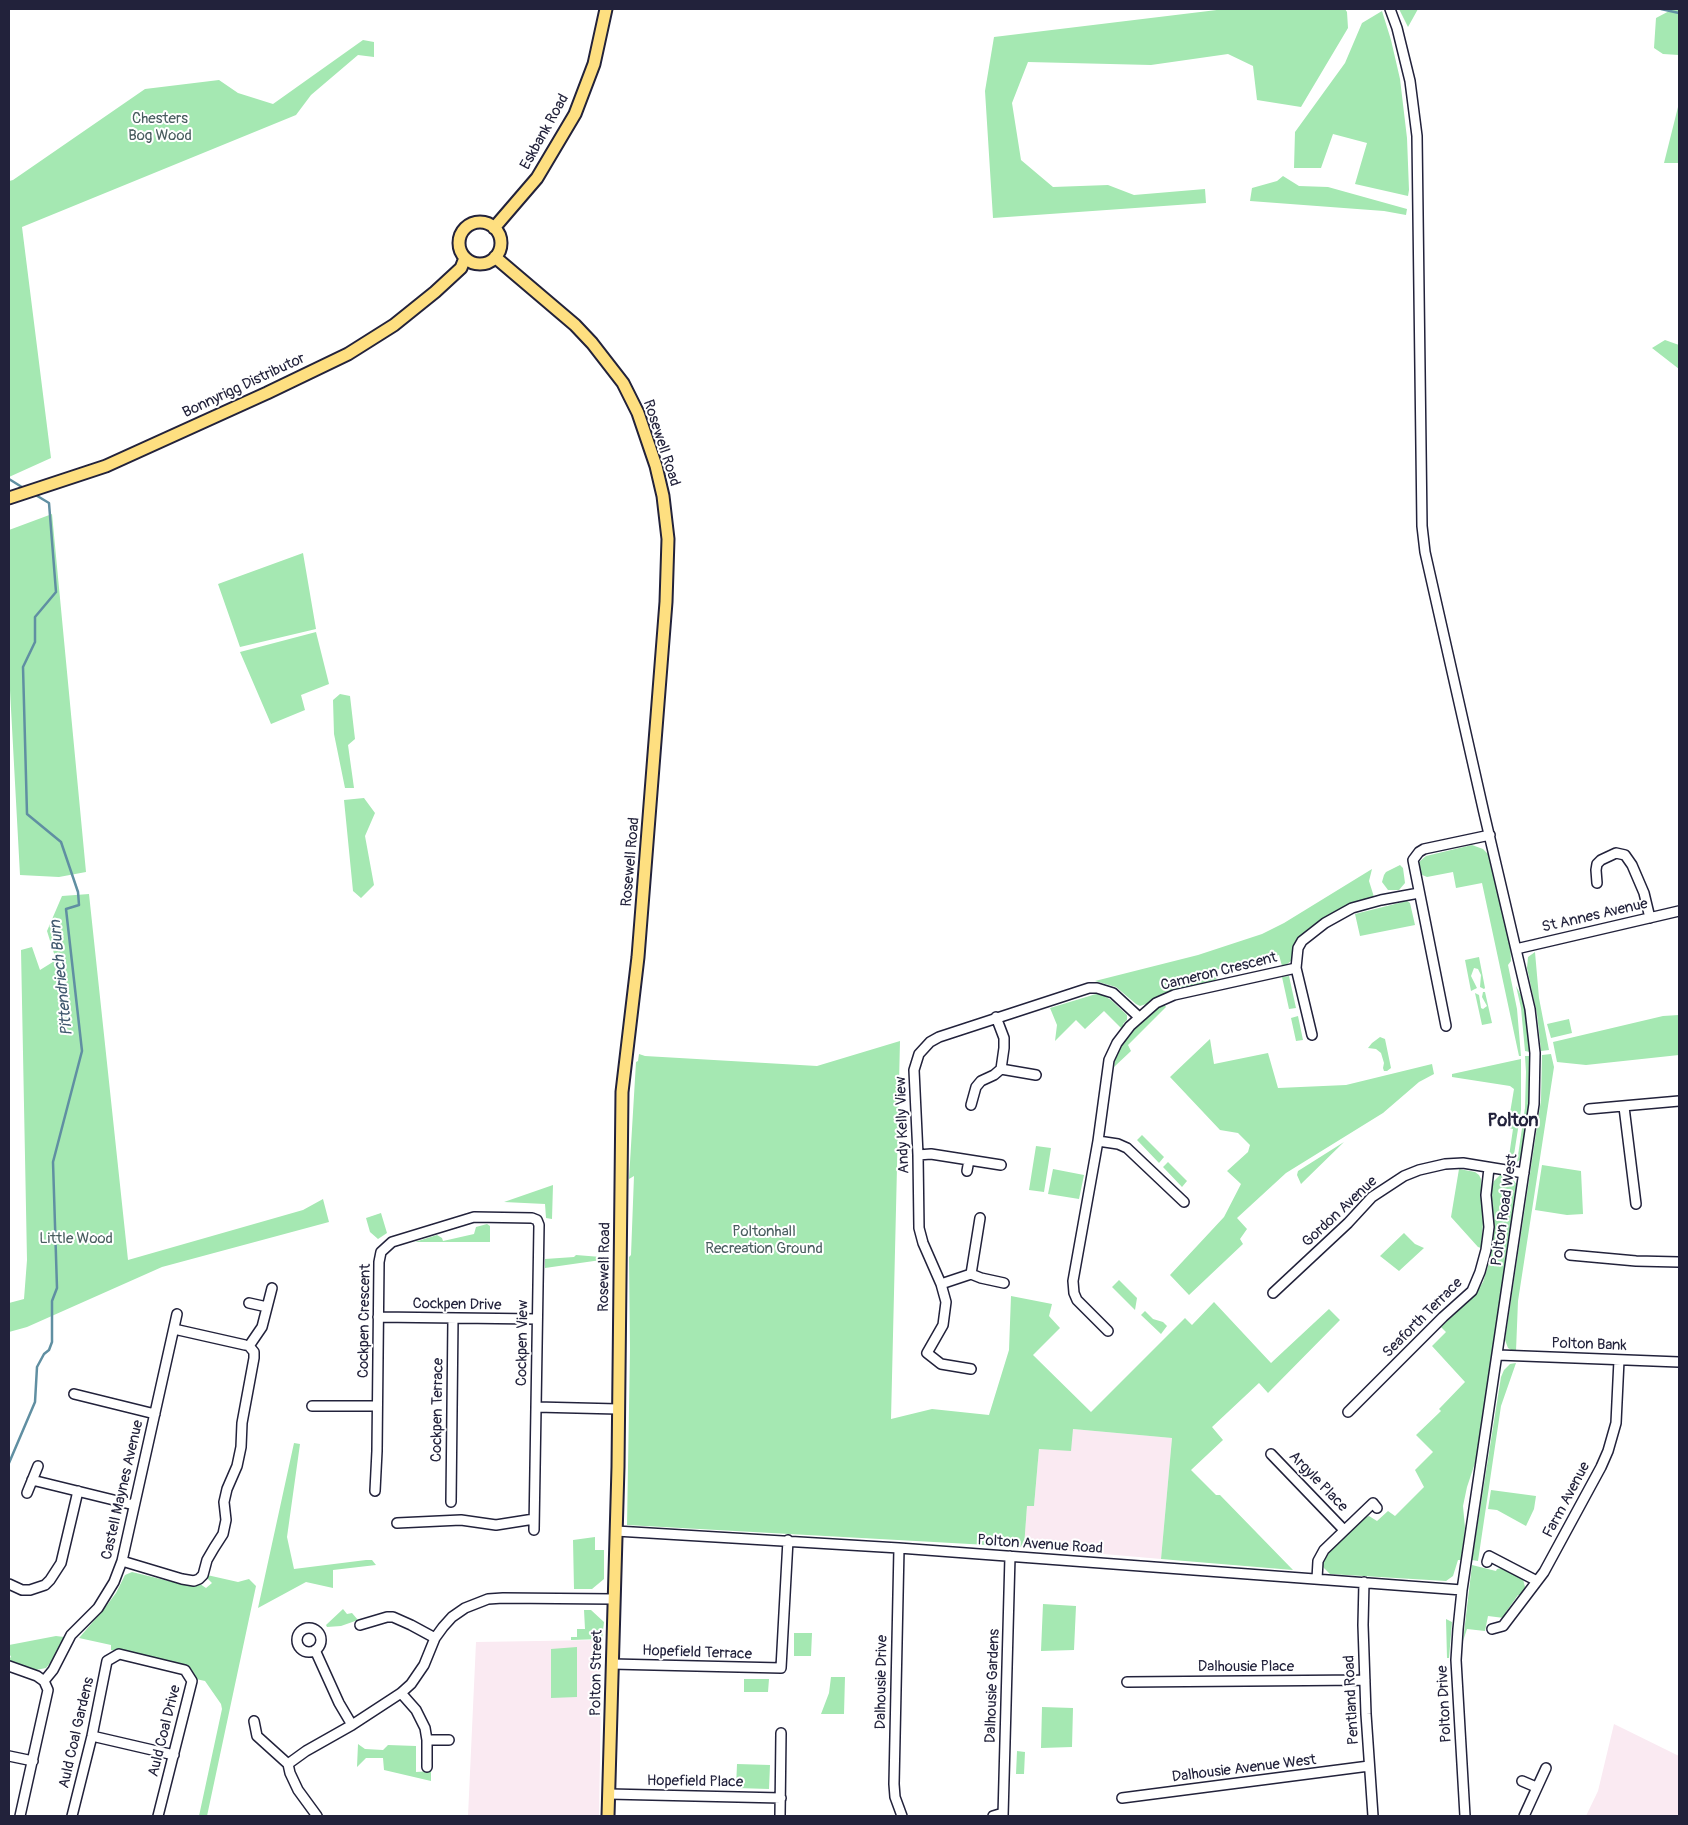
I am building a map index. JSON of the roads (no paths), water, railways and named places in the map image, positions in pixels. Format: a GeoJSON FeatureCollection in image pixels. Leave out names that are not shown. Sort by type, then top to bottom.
{"type":"FeatureCollection","features":[{"type":"Feature","properties":{"kind":"main road","name":"Eskbank Road"},"geometry":{"type":"LineString","coordinates":[[494,228],[537,178],[575,114],[594,64],[606,9]]}},
{"type":"Feature","properties":{"kind":"main road"},"geometry":{"type":"LineString","coordinates":[[474,223],[488,224],[494,228],[500,239],[499,252],[495,257],[484,264],[471,262],[465,258],[459,246],[462,232],[474,223]]}},
{"type":"Feature","properties":{"kind":"main road","name":"Rosewell Road"},"geometry":{"type":"LineString","coordinates":[[495,257],[575,326],[592,343],[622,383],[638,412],[656,466],[668,539],[666,612],[640,938],[622,1092],[616,1531]]}},
{"type":"Feature","properties":{"kind":"main road","name":"Bonnyrigg Distributor"},"geometry":{"type":"LineString","coordinates":[[9,498],[106,466],[348,354],[394,325],[436,292],[460,268],[465,258]]}},
{"type":"Feature","properties":{"kind":"main road","name":"Polton Street"},"geometry":{"type":"LineString","coordinates":[[608,1816],[616,1531]]}},
{"type":"Feature","properties":{"kind":"street","name":"Polton Road West"},"geometry":{"type":"LineString","coordinates":[[1390,9],[1397,28],[1410,81],[1417,136],[1422,526],[1425,552],[1530,1009],[1535,1053],[1534,1104],[1462,1590]]}},
{"type":"Feature","properties":{"kind":"street"},"geometry":{"type":"LineString","coordinates":[[1446,1026],[1413,860],[1424,849],[1490,835]]}},
{"type":"Feature","properties":{"kind":"street"},"geometry":{"type":"LineString","coordinates":[[1597,883],[1597,864],[1601,860],[1616,853],[1625,855],[1632,865],[1644,893],[1650,918]]}},
{"type":"Feature","properties":{"kind":"street","name":"Cameron Crescent"},"geometry":{"type":"LineString","coordinates":[[1312,1035],[1296,968],[1298,948],[1302,941],[1337,916],[1362,906],[1419,893]]}},
{"type":"Feature","properties":{"kind":"street","name":"St Annes Avenue"},"geometry":{"type":"LineString","coordinates":[[1516,949],[1679,911]]}},
{"type":"Feature","properties":{"kind":"street","name":"Cameron Crescent"},"geometry":{"type":"LineString","coordinates":[[1108,1330],[1077,1300],[1073,1282],[1110,1060],[1121,1037],[1139,1017],[1156,1003],[1174,995],[1296,968]]}},
{"type":"Feature","properties":{"kind":"street","name":"Andy Kelly View"},"geometry":{"type":"LineString","coordinates":[[971,1368],[941,1364],[927,1353],[943,1325],[946,1302],[941,1284],[918,1228],[918,1155],[914,1070],[919,1054],[930,1042],[939,1037],[1089,988],[1097,988],[1112,993],[1139,1017]]}},
{"type":"Feature","properties":{"kind":"street"},"geometry":{"type":"LineString","coordinates":[[970,1105],[976,1087],[1001,1069],[1004,1038],[996,1017]]}},
{"type":"Feature","properties":{"kind":"street"},"geometry":{"type":"LineString","coordinates":[[1001,1069],[1036,1075]]}},
{"type":"Feature","properties":{"kind":"street"},"geometry":{"type":"LineString","coordinates":[[1589,1109],[1679,1101]]}},
{"type":"Feature","properties":{"kind":"street"},"geometry":{"type":"LineString","coordinates":[[1624,1107],[1636,1204]]}},
{"type":"Feature","properties":{"kind":"street"},"geometry":{"type":"LineString","coordinates":[[1098,1141],[1118,1144],[1127,1148],[1184,1202]]}},
{"type":"Feature","properties":{"kind":"street"},"geometry":{"type":"LineString","coordinates":[[918,1155],[931,1154],[1001,1165]]}},
{"type":"Feature","properties":{"kind":"street"},"geometry":{"type":"LineString","coordinates":[[967,1171],[969,1160]]}},
{"type":"Feature","properties":{"kind":"street","name":"Gordon Avenue"},"geometry":{"type":"LineString","coordinates":[[1273,1293],[1348,1223],[1372,1197],[1394,1181],[1419,1170],[1445,1164],[1463,1164],[1524,1173]]}},
{"type":"Feature","properties":{"kind":"street","name":"Seaforth Terrace"},"geometry":{"type":"LineString","coordinates":[[1348,1412],[1443,1317],[1472,1291],[1486,1250],[1489,1228],[1486,1195],[1489,1168]]}},
{"type":"Feature","properties":{"kind":"street","name":"Cockpen Crescent"},"geometry":{"type":"LineString","coordinates":[[375,1492],[379,1262],[384,1248],[392,1242],[474,1217]]}},
{"type":"Feature","properties":{"kind":"street","name":"Cockpen View"},"geometry":{"type":"LineString","coordinates":[[474,1217],[532,1218],[537,1220],[538,1225],[534,1530]]}},
{"type":"Feature","properties":{"kind":"street"},"geometry":{"type":"LineString","coordinates":[[971,1274],[980,1218]]}},
{"type":"Feature","properties":{"kind":"street"},"geometry":{"type":"LineString","coordinates":[[1570,1255],[1636,1261],[1679,1262]]}},
{"type":"Feature","properties":{"kind":"street"},"geometry":{"type":"LineString","coordinates":[[941,1284],[971,1274],[1004,1283]]}},
{"type":"Feature","properties":{"kind":"street"},"geometry":{"type":"LineString","coordinates":[[249,1346],[262,1327],[272,1288]]}},
{"type":"Feature","properties":{"kind":"street"},"geometry":{"type":"LineString","coordinates":[[249,1303],[267,1307]]}},
{"type":"Feature","properties":{"kind":"street","name":"Castell Maynes Avenue"},"geometry":{"type":"LineString","coordinates":[[44,1681],[53,1670],[70,1635],[98,1608],[114,1582],[122,1561],[177,1314]]}},
{"type":"Feature","properties":{"kind":"street","name":"Cockpen Drive"},"geometry":{"type":"LineString","coordinates":[[378,1317],[537,1320]]}},
{"type":"Feature","properties":{"kind":"street","name":"Cockpen Terrace"},"geometry":{"type":"LineString","coordinates":[[451,1502],[453,1318]]}},
{"type":"Feature","properties":{"kind":"street"},"geometry":{"type":"LineString","coordinates":[[122,1561],[194,1581],[203,1575],[207,1560],[222,1534],[226,1520],[224,1502],[227,1488],[237,1466],[241,1447],[242,1423],[254,1352],[249,1346],[174,1329]]}},
{"type":"Feature","properties":{"kind":"street","name":"Polton Bank"},"geometry":{"type":"LineString","coordinates":[[1498,1355],[1679,1362]]}},
{"type":"Feature","properties":{"kind":"street","name":"Farm Avenue"},"geometry":{"type":"LineString","coordinates":[[1492,1629],[1503,1626],[1548,1566],[1608,1451],[1616,1423],[1619,1360]]}},
{"type":"Feature","properties":{"kind":"street"},"geometry":{"type":"LineString","coordinates":[[74,1394],[155,1414]]}},
{"type":"Feature","properties":{"kind":"street"},"geometry":{"type":"LineString","coordinates":[[312,1406],[377,1406]]}},
{"type":"Feature","properties":{"kind":"street"},"geometry":{"type":"LineString","coordinates":[[536,1408],[618,1409]]}},
{"type":"Feature","properties":{"kind":"street","name":"Argyle Place"},"geometry":{"type":"LineString","coordinates":[[1271,1454],[1344,1530]]}},
{"type":"Feature","properties":{"kind":"street"},"geometry":{"type":"LineString","coordinates":[[27,1493],[38,1466]]}},
{"type":"Feature","properties":{"kind":"street"},"geometry":{"type":"LineString","coordinates":[[32,1480],[134,1505]]}},
{"type":"Feature","properties":{"kind":"street"},"geometry":{"type":"LineString","coordinates":[[9,1584],[22,1590],[30,1590],[44,1585],[50,1580],[61,1563],[78,1491]]}},
{"type":"Feature","properties":{"kind":"street","name":"Argyle Place"},"geometry":{"type":"LineString","coordinates":[[1317,1579],[1320,1555],[1372,1504],[1377,1508]]}},
{"type":"Feature","properties":{"kind":"street"},"geometry":{"type":"LineString","coordinates":[[397,1523],[461,1520],[496,1525],[534,1519]]}},
{"type":"Feature","properties":{"kind":"street","name":"Polton Avenue Road"},"geometry":{"type":"LineString","coordinates":[[616,1531],[788,1540],[1462,1590]]}},
{"type":"Feature","properties":{"kind":"street","name":"Hopefield Terrace"},"geometry":{"type":"LineString","coordinates":[[612,1664],[781,1668],[788,1540]]}},
{"type":"Feature","properties":{"kind":"street","name":"Dalhousie Drive"},"geometry":{"type":"LineString","coordinates":[[899,1548],[894,1784],[895,1797],[902,1816]]}},
{"type":"Feature","properties":{"kind":"street","name":"Dalhousie Gardens"},"geometry":{"type":"LineString","coordinates":[[1003,1815],[1010,1556]]}},
{"type":"Feature","properties":{"kind":"street"},"geometry":{"type":"LineString","coordinates":[[1487,1562],[1489,1556],[1537,1581]]}},
{"type":"Feature","properties":{"kind":"street","name":"Pentland Road"},"geometry":{"type":"LineString","coordinates":[[1364,1582],[1365,1680],[1373,1816]]}},
{"type":"Feature","properties":{"kind":"street","name":"Polton Drive"},"geometry":{"type":"LineString","coordinates":[[1462,1590],[1456,1660],[1465,1816]]}},
{"type":"Feature","properties":{"kind":"street"},"geometry":{"type":"LineString","coordinates":[[288,1764],[401,1693],[411,1684],[424,1665],[435,1638],[447,1622],[476,1602],[488,1599],[614,1599]]}},
{"type":"Feature","properties":{"kind":"street"},"geometry":{"type":"LineString","coordinates":[[360,1625],[393,1617],[435,1638]]}},
{"type":"Feature","properties":{"kind":"street"},"geometry":{"type":"LineString","coordinates":[[315,1650],[339,1703],[352,1725]]}},
{"type":"Feature","properties":{"kind":"street","name":"Auld Coal Drive"},"geometry":{"type":"LineString","coordinates":[[113,1658],[119,1654],[185,1670],[192,1681],[158,1816]]}},
{"type":"Feature","properties":{"kind":"street","name":"Auld Coal Gardens"},"geometry":{"type":"LineString","coordinates":[[72,1816],[92,1736],[107,1661],[113,1658]]}},
{"type":"Feature","properties":{"kind":"street"},"geometry":{"type":"LineString","coordinates":[[9,1666],[37,1676],[44,1681],[47,1685],[48,1696],[20,1816]]}},
{"type":"Feature","properties":{"kind":"street","name":"Dalhousie Place"},"geometry":{"type":"LineString","coordinates":[[1127,1682],[1365,1680]]}},
{"type":"Feature","properties":{"kind":"street"},"geometry":{"type":"LineString","coordinates":[[401,1693],[416,1710],[425,1728],[427,1767]]}},
{"type":"Feature","properties":{"kind":"street"},"geometry":{"type":"LineString","coordinates":[[254,1721],[254,1738],[288,1764],[298,1790],[317,1816]]}},
{"type":"Feature","properties":{"kind":"street"},"geometry":{"type":"LineString","coordinates":[[780,1816],[781,1733]]}},
{"type":"Feature","properties":{"kind":"street"},"geometry":{"type":"LineString","coordinates":[[92,1736],[174,1755]]}},
{"type":"Feature","properties":{"kind":"street"},"geometry":{"type":"LineString","coordinates":[[427,1740],[449,1740]]}},
{"type":"Feature","properties":{"kind":"street"},"geometry":{"type":"LineString","coordinates":[[9,1756],[33,1761]]}},
{"type":"Feature","properties":{"kind":"street","name":"Dalhousie Avenue West"},"geometry":{"type":"LineString","coordinates":[[1122,1798],[1369,1766]]}},
{"type":"Feature","properties":{"kind":"street"},"geometry":{"type":"LineString","coordinates":[[1524,1816],[1546,1768]]}},
{"type":"Feature","properties":{"kind":"street"},"geometry":{"type":"LineString","coordinates":[[1522,1781],[1536,1787]]}},
{"type":"Feature","properties":{"kind":"street","name":"Hopefield Place"},"geometry":{"type":"LineString","coordinates":[[609,1794],[781,1798]]}},
{"type":"Feature","properties":{"kind":"street"},"geometry":{"type":"LineString","coordinates":[[993,1816],[1003,1815]]}},
{"type":"Feature","properties":{"kind":"waterway"},"geometry":{"type":"LineString","coordinates":[[1661,9],[1679,13]]}},
{"type":"Feature","properties":{"kind":"waterway","name":"Pittendriech Burn"},"geometry":{"type":"LineString","coordinates":[[9,479],[25,489]]}},
{"type":"Feature","properties":{"kind":"waterway","name":"Pittendriech Burn"},"geometry":{"type":"LineString","coordinates":[[9,1463],[35,1402],[37,1367],[44,1354],[49,1350],[52,1342],[52,1301],[57,1288],[53,1162],[82,1051],[66,909],[79,905],[78,892],[61,842],[27,814],[23,667],[35,642],[35,617],[56,592],[49,503],[34,494]]}},
{"type":"Feature","properties":{"kind":"district","name":"Polton"},"geometry":{"type":"Point","coordinates":[1513,1121]}},
{"type":"Feature","properties":{"kind":"park label","name":"Chesters Bog Wood"},"geometry":{"type":"Point","coordinates":[160,128]}},
{"type":"Feature","properties":{"kind":"park label","name":"Little Wood"},"geometry":{"type":"Point","coordinates":[76,1239]}},
{"type":"Feature","properties":{"kind":"park label","name":"Poltonhall Recreation Ground"},"geometry":{"type":"Point","coordinates":[764,1240]}}]}
